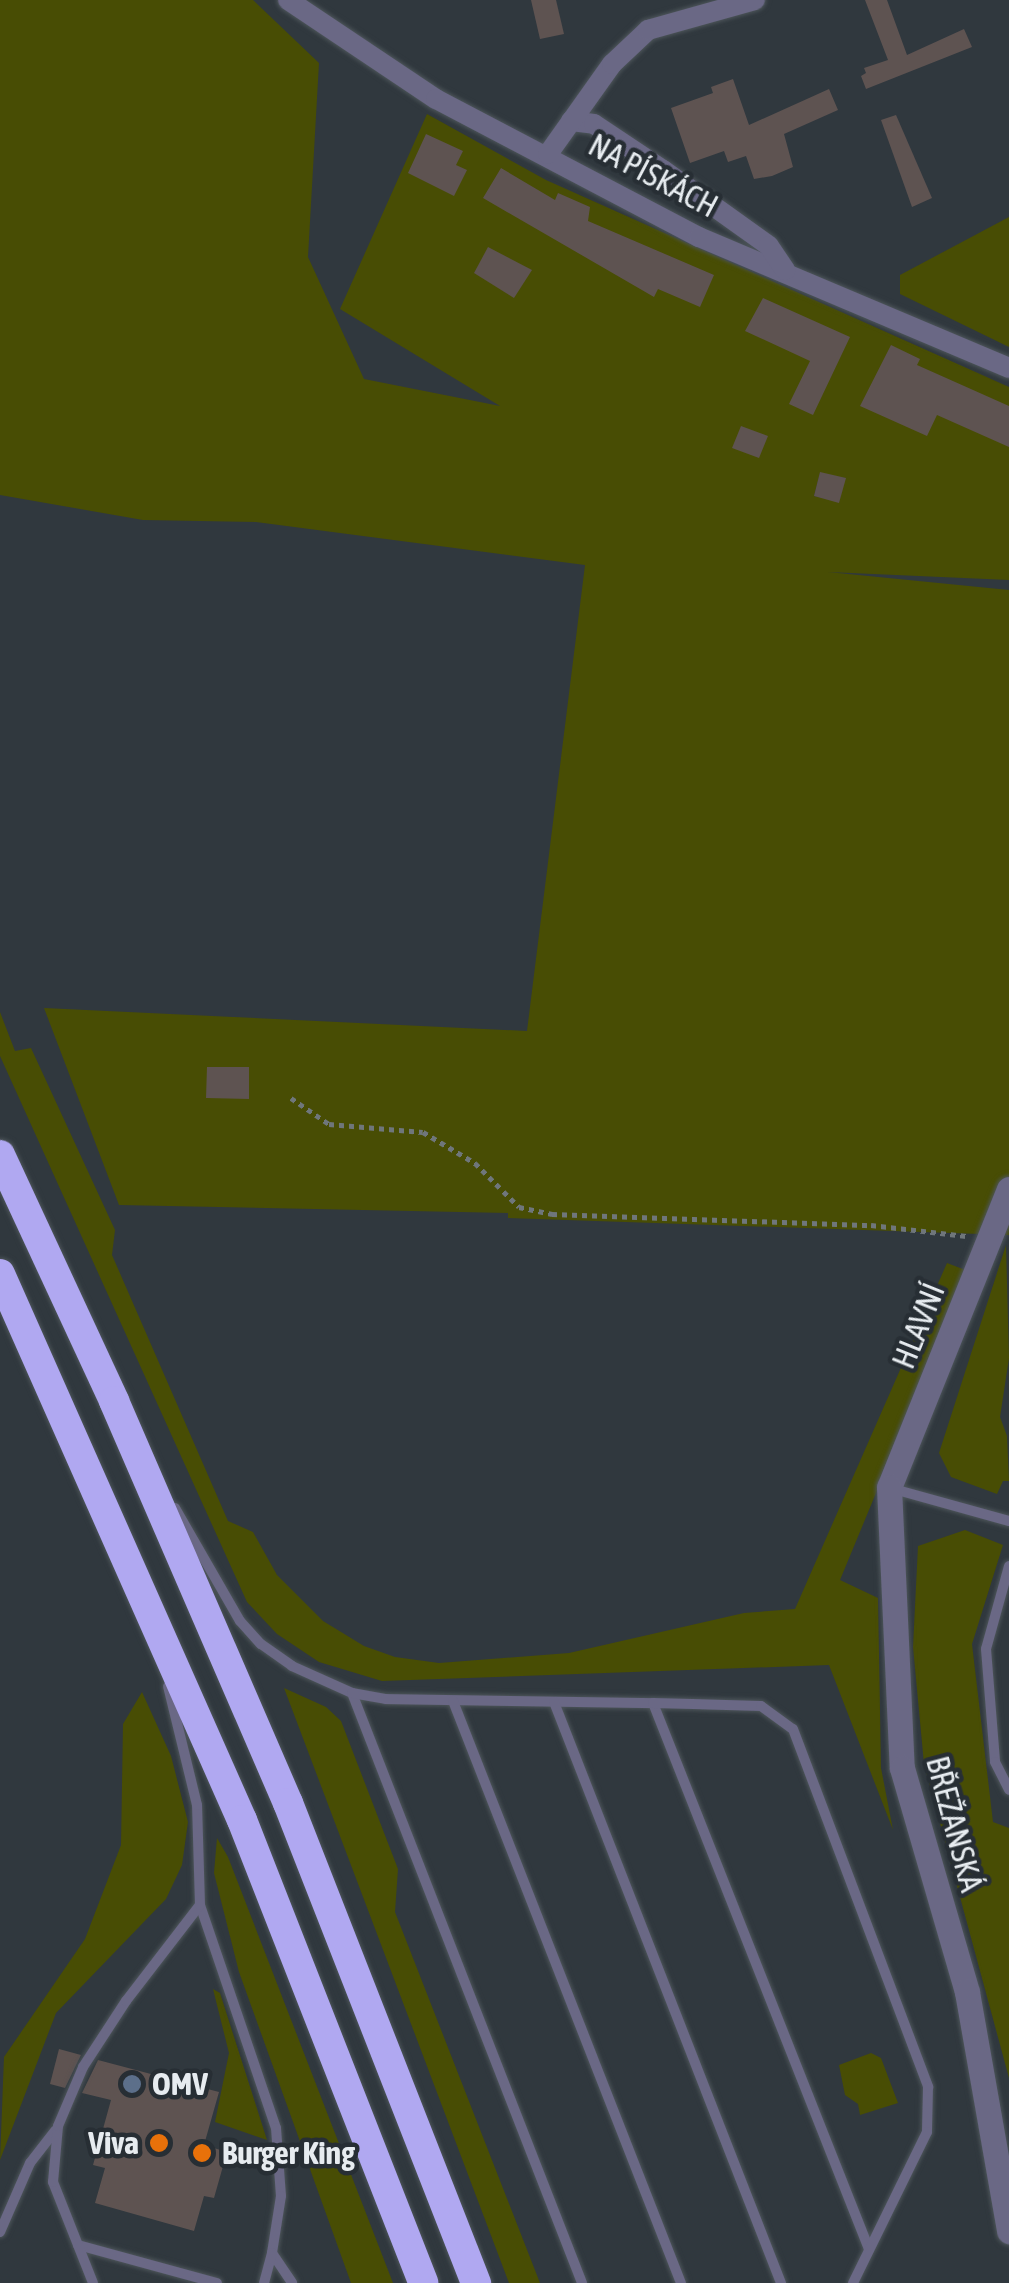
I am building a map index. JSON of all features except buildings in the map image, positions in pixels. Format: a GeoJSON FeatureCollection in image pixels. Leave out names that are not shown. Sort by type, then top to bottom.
{"type":"FeatureCollection","features":[{"type":"Feature","properties":{"kind":"highway"},"geometry":{"type":"LineString","coordinates":[[0,1155],[114,1401],[288,1803],[476,2283]]}},
{"type":"Feature","properties":{"kind":"highway"},"geometry":{"type":"LineString","coordinates":[[0,1274],[249,1838],[423,2283]]}},
{"type":"Feature","properties":{"kind":"street","name":"NA PÍSKÁCH"},"geometry":{"type":"LineString","coordinates":[[288,0],[436,99],[548,154],[698,236],[1009,368]]}},
{"type":"Feature","properties":{"kind":"street"},"geometry":{"type":"LineString","coordinates":[[548,154],[612,64],[648,30],[755,0]]}},
{"type":"Feature","properties":{"kind":"street"},"geometry":{"type":"LineString","coordinates":[[571,120],[594,124],[663,170],[769,246],[786,272]]}},
{"type":"Feature","properties":{"kind":"street","name":"HLAVNÍ"},"geometry":{"type":"LineString","coordinates":[[889,1488],[1009,1189]]}},
{"type":"Feature","properties":{"kind":"street","name":"BŘEŽANSKÁ"},"geometry":{"type":"LineString","coordinates":[[889,1488],[902,1768],[967,1992],[1009,2231]]}},
{"type":"Feature","properties":{"kind":"lane"},"geometry":{"type":"LineString","coordinates":[[114,1401],[240,1621],[261,1644],[292,1666],[352,1693],[386,1699],[762,1706],[779,1716],[800,1742],[928,2087],[927,2132],[853,2283]]}},
{"type":"Feature","properties":{"kind":"lane"},"geometry":{"type":"LineString","coordinates":[[889,1488],[1009,1521]]}},
{"type":"Feature","properties":{"kind":"lane"},"geometry":{"type":"LineString","coordinates":[[1009,1566],[986,1649],[995,1762],[1009,1790]]}},
{"type":"Feature","properties":{"kind":"lane"},"geometry":{"type":"LineString","coordinates":[[146,1598],[197,1805],[200,1905],[276,2128],[281,2196],[264,2283]]}},
{"type":"Feature","properties":{"kind":"lane"},"geometry":{"type":"LineString","coordinates":[[352,1693],[582,2283]]}},
{"type":"Feature","properties":{"kind":"lane"},"geometry":{"type":"LineString","coordinates":[[453,1701],[681,2283]]}},
{"type":"Feature","properties":{"kind":"lane"},"geometry":{"type":"LineString","coordinates":[[554,1702],[781,2283]]}},
{"type":"Feature","properties":{"kind":"lane"},"geometry":{"type":"LineString","coordinates":[[653,1703],[869,2248]]}},
{"type":"Feature","properties":{"kind":"lane"},"geometry":{"type":"LineString","coordinates":[[0,2232],[30,2163],[58,2126],[83,2067],[126,2001],[200,1905]]}},
{"type":"Feature","properties":{"kind":"lane"},"geometry":{"type":"LineString","coordinates":[[58,2126],[54,2182],[93,2283]]}},
{"type":"Feature","properties":{"kind":"lane"},"geometry":{"type":"LineString","coordinates":[[78,2245],[217,2283]]}},
{"type":"Feature","properties":{"kind":"lane"},"geometry":{"type":"LineString","coordinates":[[272,2252],[292,2283]]}},
{"type":"Feature","properties":{"kind":"path"},"geometry":{"type":"LineString","coordinates":[[290,1098],[329,1124],[423,1132],[475,1163],[519,1206],[552,1214],[871,1224],[988,1239]]}},
{"type":"Feature","properties":{"kind":"shaded area"},"geometry":{"type":"Polygon","coordinates":[[[0,0],[253,0],[319,63],[308,257],[364,379],[500,406],[340,309],[427,114],[546,180],[1009,387],[1009,580],[828,572],[1009,590],[1009,1235],[508,1218],[508,1213],[119,1205],[44,1008],[527,1031],[585,565],[256,522],[143,520],[0,495],[0,0]],[[820,473],[814,496],[839,502],[845,478],[820,473]]]}},
{"type":"Feature","properties":{"kind":"shaded area"},"geometry":{"type":"Polygon","coordinates":[[[1009,217],[1009,347],[900,294],[900,275],[1009,217]]]}},
{"type":"Feature","properties":{"kind":"shaded area"},"geometry":{"type":"Polygon","coordinates":[[[0,1012],[15,1051],[31,1048],[115,1230],[112,1255],[228,1521],[253,1532],[277,1575],[323,1621],[364,1646],[395,1657],[439,1663],[569,1653],[744,1613],[795,1609],[947,1263],[968,1271],[840,1580],[878,1598],[881,1768],[893,1830],[829,1665],[382,1681],[319,1662],[277,1634],[247,1602],[0,1056],[0,1012]]]}},
{"type":"Feature","properties":{"kind":"shaded area"},"geometry":{"type":"Polygon","coordinates":[[[1006,1245],[1009,1358],[1000,1417],[1007,1436],[1009,1481],[1003,1481],[997,1494],[951,1477],[939,1453],[1006,1245]]]}},
{"type":"Feature","properties":{"kind":"shaded area"},"geometry":{"type":"Polygon","coordinates":[[[965,1530],[1003,1545],[972,1644],[993,1822],[1009,1828],[1009,2078],[924,1764],[913,1647],[918,1546],[965,1530]]]}},
{"type":"Feature","properties":{"kind":"shaded area"},"geometry":{"type":"Polygon","coordinates":[[[284,1688],[326,1707],[341,1721],[398,1869],[395,1912],[540,2283],[509,2283],[284,1688]]]}},
{"type":"Feature","properties":{"kind":"shaded area"},"geometry":{"type":"Polygon","coordinates":[[[142,1692],[171,1756],[188,1822],[182,1865],[166,1899],[56,2013],[0,2160],[4,2057],[85,1939],[121,1845],[123,1724],[142,1692]]]}},
{"type":"Feature","properties":{"kind":"shaded area"},"geometry":{"type":"Polygon","coordinates":[[[217,1838],[228,1857],[393,2283],[351,2283],[239,1972],[214,1873],[217,1838]]]}},
{"type":"Feature","properties":{"kind":"shaded area"},"geometry":{"type":"Polygon","coordinates":[[[213,1989],[220,1993],[267,2140],[215,2122],[229,2053],[213,1989]]]}},
{"type":"Feature","properties":{"kind":"shaded area"},"geometry":{"type":"Polygon","coordinates":[[[871,2053],[881,2058],[898,2103],[860,2115],[858,2104],[845,2095],[839,2065],[871,2053]]]}},
{"type":"Feature","properties":{"kind":"place","name":"OMV"},"geometry":{"type":"Point","coordinates":[132,2084]}},
{"type":"Feature","properties":{"kind":"place","name":"Viva"},"geometry":{"type":"Point","coordinates":[159,2143]}},
{"type":"Feature","properties":{"kind":"place","name":"Burger King"},"geometry":{"type":"Point","coordinates":[202,2153]}}]}
